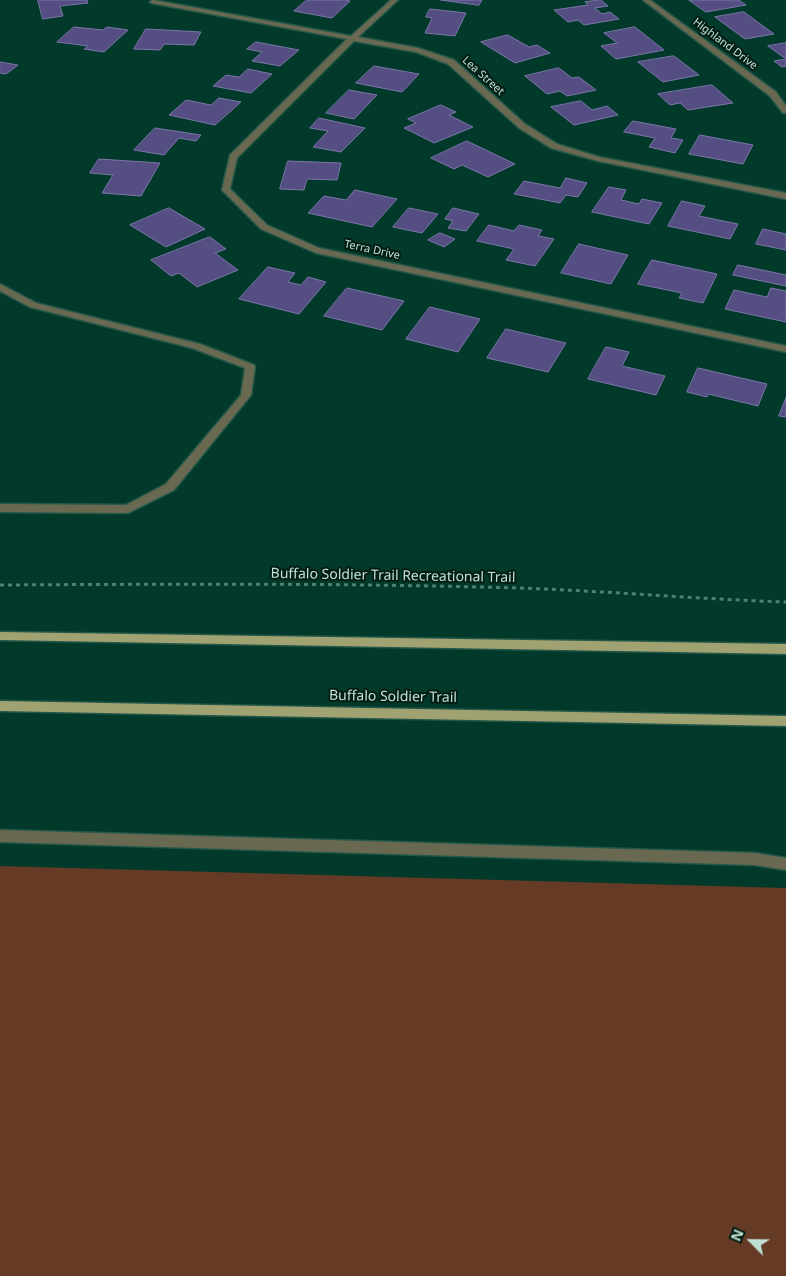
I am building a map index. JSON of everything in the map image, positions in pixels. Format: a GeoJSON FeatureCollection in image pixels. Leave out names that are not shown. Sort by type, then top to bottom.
{"type":"FeatureCollection","features":[{"type":"Feature","properties":{"kind":"main road"},"geometry":{"type":"LineString","coordinates":[[0,636],[786,649]]}},
{"type":"Feature","properties":{"kind":"main road","name":"Buffalo Soldier Trail"},"geometry":{"type":"LineString","coordinates":[[0,706],[786,721]]}},
{"type":"Feature","properties":{"kind":"street","name":"Terra Drive"},"geometry":{"type":"LineString","coordinates":[[395,0],[353,38],[233,157],[226,190],[264,227],[316,250],[786,349]]}},
{"type":"Feature","properties":{"kind":"street","name":"Highland Drive"},"geometry":{"type":"LineString","coordinates":[[646,0],[773,94],[786,111]]}},
{"type":"Feature","properties":{"kind":"street","name":"Lea Street"},"geometry":{"type":"LineString","coordinates":[[155,1],[418,50],[451,62],[522,126],[554,146],[598,159],[786,196]]}},
{"type":"Feature","properties":{"kind":"street"},"geometry":{"type":"LineString","coordinates":[[0,287],[33,305],[196,346],[250,367],[246,395],[170,487],[128,509],[0,508]]}},
{"type":"Feature","properties":{"kind":"street"},"geometry":{"type":"LineString","coordinates":[[0,836],[755,858],[786,864]]}},
{"type":"Feature","properties":{"kind":"path","name":"Buffalo Soldier Trail Recreational Trail"},"geometry":{"type":"LineString","coordinates":[[0,585],[243,583],[510,588],[726,601],[786,602]]}},
{"type":"Feature","properties":{"kind":"shaded area"},"geometry":{"type":"Polygon","coordinates":[[[0,866],[786,888],[786,1276],[0,1276],[0,866]]]}},
{"type":"Feature","properties":{"kind":"building"},"geometry":{"type":"Polygon","coordinates":[[[38,0],[87,0],[88,3],[60,6],[63,16],[43,19],[38,0]]]}},
{"type":"Feature","properties":{"kind":"building"},"geometry":{"type":"Polygon","coordinates":[[[307,0],[350,1],[332,18],[294,11],[307,0]]]}},
{"type":"Feature","properties":{"kind":"building"},"geometry":{"type":"Polygon","coordinates":[[[441,0],[482,0],[479,5],[441,0]]]}},
{"type":"Feature","properties":{"kind":"building"},"geometry":{"type":"Polygon","coordinates":[[[601,0],[608,6],[595,8],[602,14],[610,12],[619,19],[584,25],[578,20],[568,22],[554,10],[588,5],[585,2],[601,0]]]}},
{"type":"Feature","properties":{"kind":"building"},"geometry":{"type":"Polygon","coordinates":[[[689,0],[739,0],[746,5],[706,12],[689,0]]]}},
{"type":"Feature","properties":{"kind":"building"},"geometry":{"type":"Polygon","coordinates":[[[430,9],[466,13],[455,36],[425,33],[432,18],[426,17],[430,9]]]}},
{"type":"Feature","properties":{"kind":"building"},"geometry":{"type":"Polygon","coordinates":[[[744,12],[774,34],[745,39],[715,17],[744,12]]]}},
{"type":"Feature","properties":{"kind":"building"},"geometry":{"type":"Polygon","coordinates":[[[74,27],[103,30],[107,27],[128,30],[104,52],[84,49],[88,46],[57,42],[74,27]]]}},
{"type":"Feature","properties":{"kind":"building"},"geometry":{"type":"Polygon","coordinates":[[[635,27],[664,50],[616,59],[601,46],[617,43],[604,33],[635,27]]]}},
{"type":"Feature","properties":{"kind":"building"},"geometry":{"type":"Polygon","coordinates":[[[146,29],[201,32],[194,45],[164,44],[160,50],[134,49],[146,29]]]}},
{"type":"Feature","properties":{"kind":"building"},"geometry":{"type":"Polygon","coordinates":[[[508,35],[529,47],[537,45],[550,53],[515,63],[481,42],[508,35]]]}},
{"type":"Feature","properties":{"kind":"building"},"geometry":{"type":"Polygon","coordinates":[[[256,42],[299,50],[280,66],[252,61],[262,52],[247,49],[256,42]]]}},
{"type":"Feature","properties":{"kind":"building"},"geometry":{"type":"Polygon","coordinates":[[[786,43],[786,59],[768,46],[786,43]]]}},
{"type":"Feature","properties":{"kind":"building"},"geometry":{"type":"Polygon","coordinates":[[[674,56],[699,75],[663,82],[638,62],[674,56]]]}},
{"type":"Feature","properties":{"kind":"building"},"geometry":{"type":"Polygon","coordinates":[[[786,59],[786,66],[782,67],[774,61],[786,59]]]}},
{"type":"Feature","properties":{"kind":"building"},"geometry":{"type":"Polygon","coordinates":[[[0,62],[18,65],[6,74],[0,73],[0,62]]]}},
{"type":"Feature","properties":{"kind":"building"},"geometry":{"type":"Polygon","coordinates":[[[374,66],[419,74],[402,92],[356,83],[374,66]]]}},
{"type":"Feature","properties":{"kind":"building"},"geometry":{"type":"Polygon","coordinates":[[[559,68],[572,78],[579,77],[596,90],[567,96],[560,91],[547,94],[525,76],[559,68]]]}},
{"type":"Feature","properties":{"kind":"building"},"geometry":{"type":"Polygon","coordinates":[[[248,69],[272,74],[251,93],[213,86],[226,75],[239,77],[248,69]]]}},
{"type":"Feature","properties":{"kind":"building"},"geometry":{"type":"Polygon","coordinates":[[[712,85],[733,103],[688,110],[680,103],[670,105],[658,94],[712,85]]]}},
{"type":"Feature","properties":{"kind":"building"},"geometry":{"type":"Polygon","coordinates":[[[349,90],[377,95],[354,119],[326,113],[349,90]]]}},
{"type":"Feature","properties":{"kind":"building"},"geometry":{"type":"Polygon","coordinates":[[[219,98],[241,102],[215,125],[169,115],[186,100],[211,105],[219,98]]]}},
{"type":"Feature","properties":{"kind":"building"},"geometry":{"type":"Polygon","coordinates":[[[581,101],[592,110],[607,106],[618,115],[574,125],[551,107],[581,101]]]}},
{"type":"Feature","properties":{"kind":"building"},"geometry":{"type":"Polygon","coordinates":[[[441,105],[456,112],[449,115],[473,127],[434,143],[404,128],[416,123],[408,119],[441,105]]]}},
{"type":"Feature","properties":{"kind":"building"},"geometry":{"type":"Polygon","coordinates":[[[319,118],[365,128],[341,152],[313,147],[328,131],[310,128],[319,118]]]}},
{"type":"Feature","properties":{"kind":"building"},"geometry":{"type":"Polygon","coordinates":[[[633,121],[676,129],[671,138],[683,140],[675,153],[649,147],[655,138],[624,132],[633,121]]]}},
{"type":"Feature","properties":{"kind":"building"},"geometry":{"type":"Polygon","coordinates":[[[155,128],[201,135],[196,141],[179,138],[164,155],[134,150],[155,128]]]}},
{"type":"Feature","properties":{"kind":"building"},"geometry":{"type":"Polygon","coordinates":[[[700,135],[753,145],[743,164],[689,154],[700,135]]]}},
{"type":"Feature","properties":{"kind":"building"},"geometry":{"type":"Polygon","coordinates":[[[467,141],[515,164],[488,177],[462,165],[454,169],[431,158],[467,141]]]}},
{"type":"Feature","properties":{"kind":"building"},"geometry":{"type":"Polygon","coordinates":[[[99,159],[160,163],[141,196],[102,193],[113,175],[90,173],[99,159]]]}},
{"type":"Feature","properties":{"kind":"building"},"geometry":{"type":"Polygon","coordinates":[[[288,161],[341,163],[337,180],[307,179],[304,190],[280,189],[288,161]]]}},
{"type":"Feature","properties":{"kind":"building"},"geometry":{"type":"Polygon","coordinates":[[[566,178],[587,183],[578,197],[566,195],[560,203],[514,194],[524,181],[560,188],[566,178]]]}},
{"type":"Feature","properties":{"kind":"building"},"geometry":{"type":"Polygon","coordinates":[[[609,187],[626,190],[621,200],[639,204],[642,199],[662,203],[649,224],[592,212],[609,187]]]}},
{"type":"Feature","properties":{"kind":"building"},"geometry":{"type":"Polygon","coordinates":[[[355,190],[397,199],[372,227],[308,213],[324,196],[346,200],[355,190]]]}},
{"type":"Feature","properties":{"kind":"building"},"geometry":{"type":"Polygon","coordinates":[[[682,201],[705,206],[699,216],[738,224],[730,239],[668,226],[682,201]]]}},
{"type":"Feature","properties":{"kind":"building"},"geometry":{"type":"Polygon","coordinates":[[[169,208],[205,229],[166,247],[130,225],[169,208]]]}},
{"type":"Feature","properties":{"kind":"building"},"geometry":{"type":"Polygon","coordinates":[[[409,208],[438,214],[422,233],[393,227],[409,208]]]}},
{"type":"Feature","properties":{"kind":"building"},"geometry":{"type":"Polygon","coordinates":[[[453,208],[479,214],[466,231],[448,228],[453,221],[445,219],[453,208]]]}},
{"type":"Feature","properties":{"kind":"building"},"geometry":{"type":"Polygon","coordinates":[[[489,225],[514,231],[519,225],[542,230],[538,236],[554,239],[535,266],[506,260],[514,249],[477,241],[489,225]]]}},
{"type":"Feature","properties":{"kind":"building"},"geometry":{"type":"Polygon","coordinates":[[[763,229],[786,234],[786,250],[756,244],[763,229]]]}},
{"type":"Feature","properties":{"kind":"building"},"geometry":{"type":"Polygon","coordinates":[[[440,233],[455,239],[444,247],[428,240],[440,233]]]}},
{"type":"Feature","properties":{"kind":"building"},"geometry":{"type":"Polygon","coordinates":[[[210,237],[226,249],[215,253],[238,270],[197,287],[179,273],[171,276],[151,260],[210,237]]]}},
{"type":"Feature","properties":{"kind":"building"},"geometry":{"type":"Polygon","coordinates":[[[579,244],[628,255],[611,284],[561,273],[579,244]]]}},
{"type":"Feature","properties":{"kind":"building"},"geometry":{"type":"Polygon","coordinates":[[[652,260],[717,274],[703,303],[679,298],[682,293],[638,284],[652,260]]]}},
{"type":"Feature","properties":{"kind":"building"},"geometry":{"type":"Polygon","coordinates":[[[738,265],[786,275],[786,286],[733,275],[738,265]]]}},
{"type":"Feature","properties":{"kind":"building"},"geometry":{"type":"Polygon","coordinates":[[[268,267],[295,273],[288,282],[301,285],[308,277],[326,282],[299,314],[239,299],[268,267]]]}},
{"type":"Feature","properties":{"kind":"building"},"geometry":{"type":"Polygon","coordinates":[[[347,288],[404,301],[382,330],[324,316],[347,288]]]}},
{"type":"Feature","properties":{"kind":"building"},"geometry":{"type":"Polygon","coordinates":[[[771,288],[786,291],[786,322],[725,309],[734,290],[767,297],[771,288]]]}},
{"type":"Feature","properties":{"kind":"building"},"geometry":{"type":"Polygon","coordinates":[[[430,307],[480,319],[458,352],[406,339],[430,307]]]}},
{"type":"Feature","properties":{"kind":"building"},"geometry":{"type":"Polygon","coordinates":[[[506,329],[566,343],[548,372],[487,358],[506,329]]]}},
{"type":"Feature","properties":{"kind":"building"},"geometry":{"type":"Polygon","coordinates":[[[606,347],[629,352],[622,366],[665,376],[656,395],[588,379],[606,347]]]}},
{"type":"Feature","properties":{"kind":"building"},"geometry":{"type":"Polygon","coordinates":[[[698,368],[767,384],[758,406],[708,394],[707,397],[687,392],[698,368]]]}},
{"type":"Feature","properties":{"kind":"building"},"geometry":{"type":"Polygon","coordinates":[[[786,398],[786,417],[779,416],[786,398]]]}}]}
